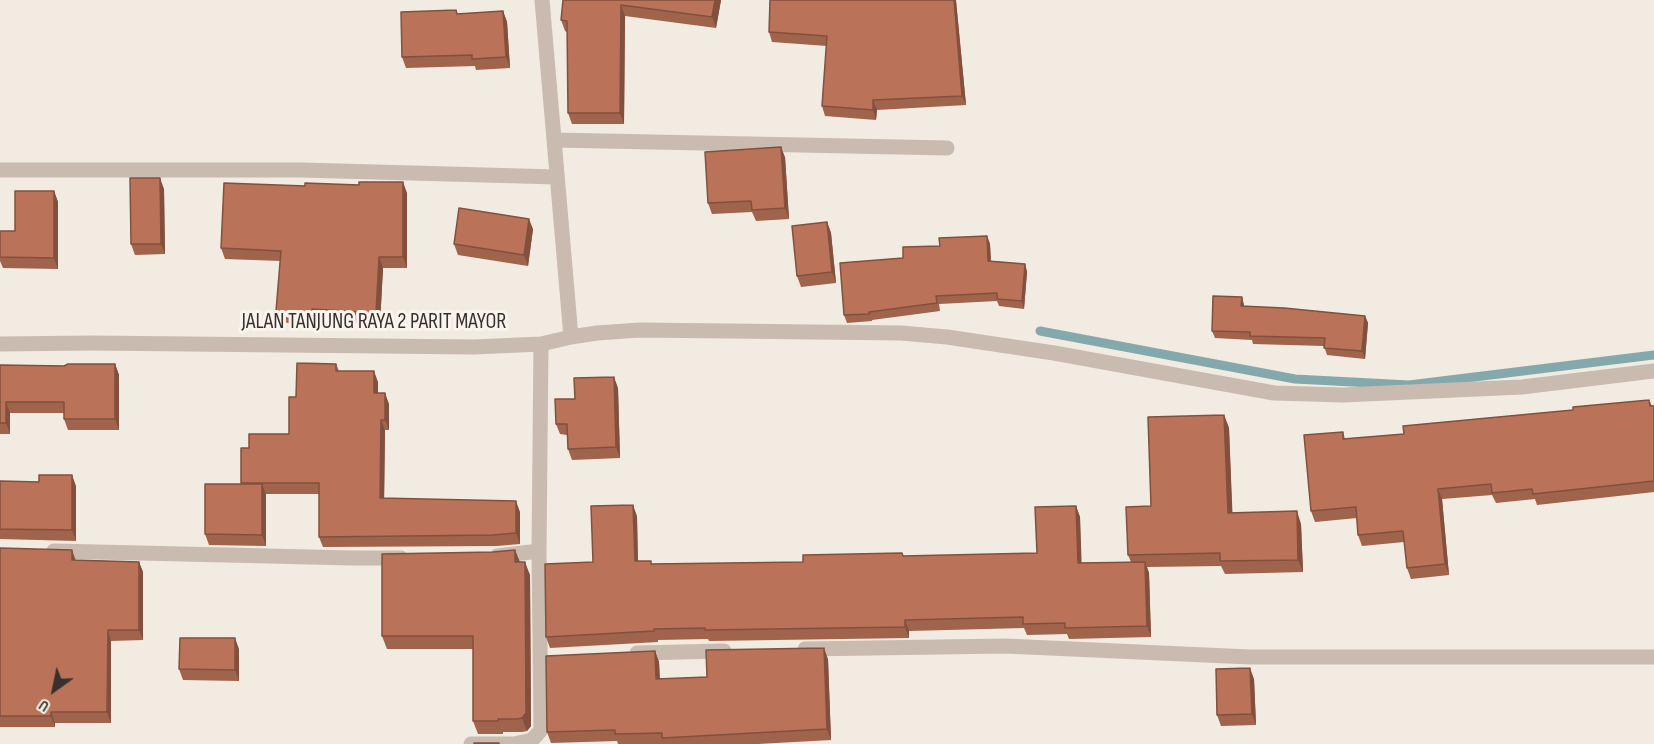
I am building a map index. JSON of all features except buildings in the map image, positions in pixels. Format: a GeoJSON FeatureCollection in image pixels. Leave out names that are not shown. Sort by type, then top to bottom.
{"type":"FeatureCollection","features":[{"type":"Feature","properties":{"kind":"street"},"geometry":{"type":"LineString","coordinates":[[542,0],[571,336]]}},
{"type":"Feature","properties":{"kind":"street"},"geometry":{"type":"LineString","coordinates":[[555,140],[947,148]]}},
{"type":"Feature","properties":{"kind":"street"},"geometry":{"type":"LineString","coordinates":[[0,170],[302,170],[557,177]]}},
{"type":"Feature","properties":{"kind":"street","name":"JALAN TANJUNG RAYA 2 PARIT MAYOR"},"geometry":{"type":"LineString","coordinates":[[0,344],[474,347],[541,344],[571,336],[640,330],[912,334],[1054,353],[1274,393],[1343,395],[1522,387],[1654,371]]}},
{"type":"Feature","properties":{"kind":"street"},"geometry":{"type":"LineString","coordinates":[[471,744],[514,744],[532,740],[541,730],[547,658],[539,551],[541,344]]}},
{"type":"Feature","properties":{"kind":"street"},"geometry":{"type":"LineString","coordinates":[[44,550],[353,558],[411,557]]}},
{"type":"Feature","properties":{"kind":"street"},"geometry":{"type":"LineString","coordinates":[[477,556],[539,551]]}},
{"type":"Feature","properties":{"kind":"street"},"geometry":{"type":"LineString","coordinates":[[793,650],[1005,646],[1250,657],[1654,657]]}},
{"type":"Feature","properties":{"kind":"street"},"geometry":{"type":"LineString","coordinates":[[621,654],[735,651]]}},
{"type":"Feature","properties":{"kind":"waterway"},"geometry":{"type":"LineString","coordinates":[[1040,331],[1295,379],[1409,385],[1654,355]]}}]}
